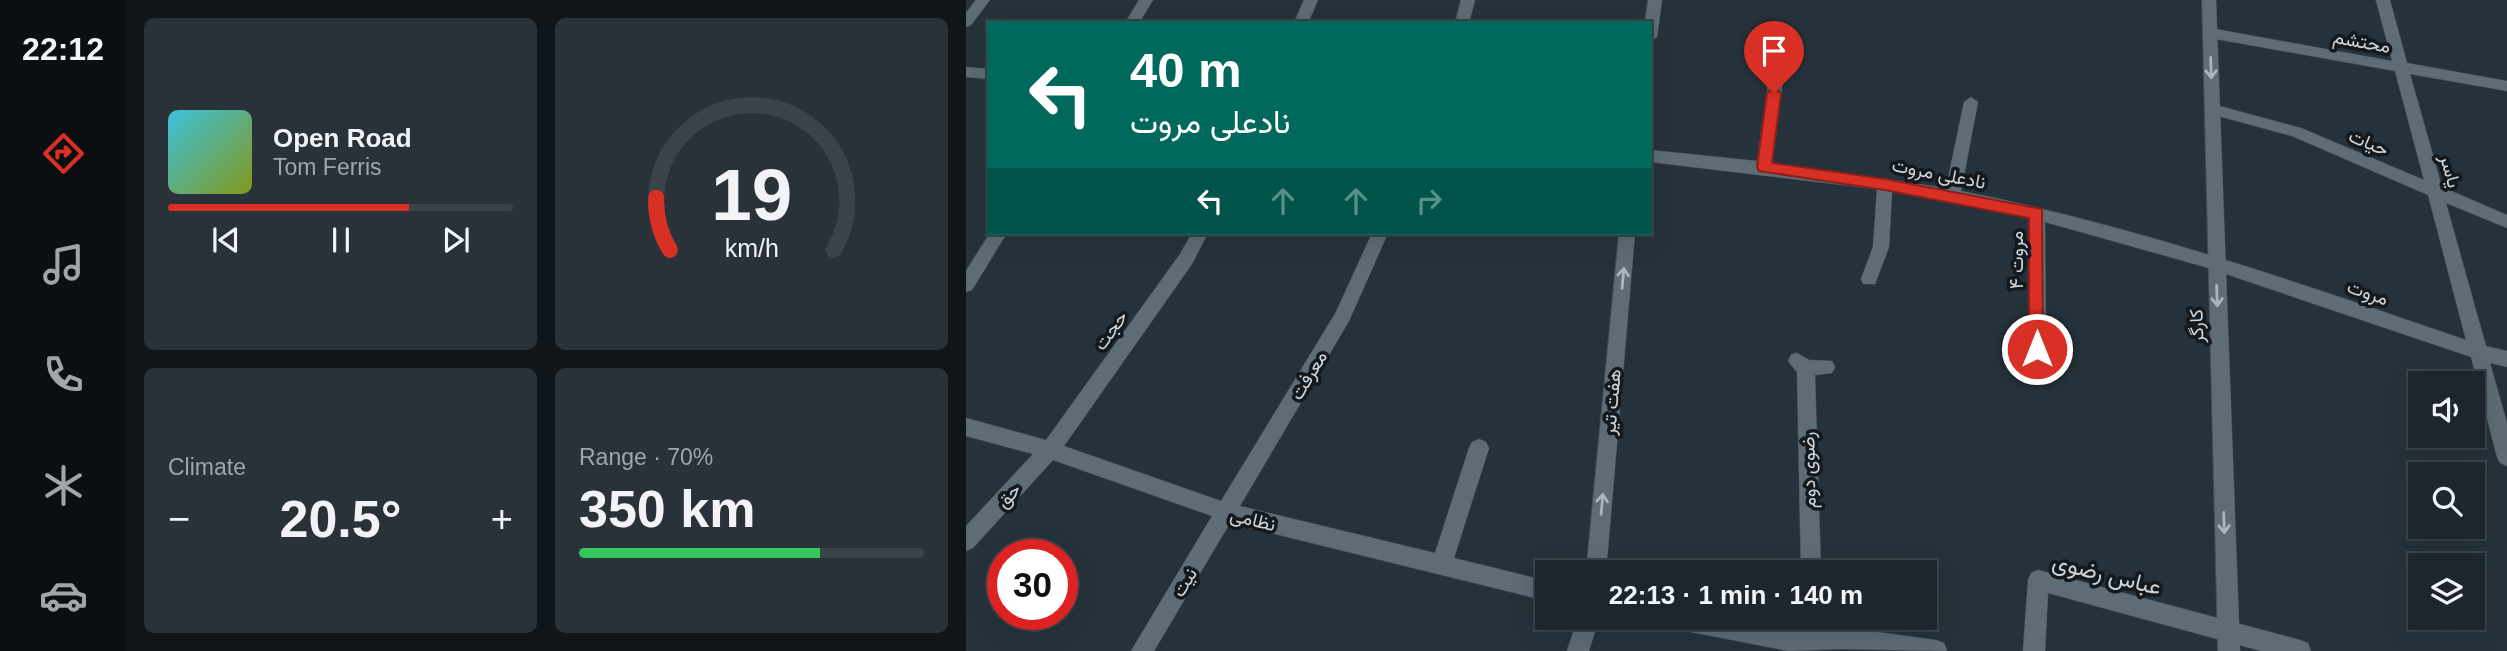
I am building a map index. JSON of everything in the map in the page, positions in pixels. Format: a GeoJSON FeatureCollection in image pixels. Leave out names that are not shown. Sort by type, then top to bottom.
{"type":"FeatureCollection","features":[{"type":"Feature","properties":{"kind":"street"},"geometry":{"type":"LineString","coordinates":[[966,22],[983,0]]}},
{"type":"Feature","properties":{"kind":"street"},"geometry":{"type":"LineString","coordinates":[[1133,21],[1146,0]]}},
{"type":"Feature","properties":{"kind":"street"},"geometry":{"type":"LineString","coordinates":[[1302,21],[1311,0]]}},
{"type":"Feature","properties":{"kind":"street"},"geometry":{"type":"LineString","coordinates":[[1463,21],[1468,0]]}},
{"type":"Feature","properties":{"kind":"street"},"geometry":{"type":"LineString","coordinates":[[1652,22],[1655,0]]}},
{"type":"Feature","properties":{"kind":"street","name":"کارگر"},"geometry":{"type":"LineString","coordinates":[[2209,0],[2228,641]]}},
{"type":"Feature","properties":{"kind":"street","name":"یاسر"},"geometry":{"type":"LineString","coordinates":[[2383,0],[2507,457]]}},
{"type":"Feature","properties":{"kind":"street","name":"محتشم"},"geometry":{"type":"LineString","coordinates":[[2210,33],[2507,86]]}},
{"type":"Feature","properties":{"kind":"street"},"geometry":{"type":"LineString","coordinates":[[1764,167],[1781,43]]}},
{"type":"Feature","properties":{"kind":"street"},"geometry":{"type":"LineString","coordinates":[[966,72],[987,74]]}},
{"type":"Feature","properties":{"kind":"street"},"geometry":{"type":"LineString","coordinates":[[1952,197],[1971,102]]}},
{"type":"Feature","properties":{"kind":"street","name":"حیات"},"geometry":{"type":"LineString","coordinates":[[2212,109],[2296,132],[2507,222]]}},
{"type":"Feature","properties":{"kind":"street","name":"نادعلی مروت"},"geometry":{"type":"LineString","coordinates":[[1652,156],[1764,167],[1885,184],[2037,213],[2216,261]]}},
{"type":"Feature","properties":{"kind":"street"},"geometry":{"type":"LineString","coordinates":[[1869,279],[1881,247],[1885,184]]}},
{"type":"Feature","properties":{"kind":"street","name":"مروت ۴"},"geometry":{"type":"LineString","coordinates":[[2037,213],[2037,349]]}},
{"type":"Feature","properties":{"kind":"street"},"geometry":{"type":"LineString","coordinates":[[966,285],[998,235]]}},
{"type":"Feature","properties":{"kind":"street","name":"حجت"},"geometry":{"type":"LineString","coordinates":[[1050,450],[1186,259],[1199,235]]}},
{"type":"Feature","properties":{"kind":"street","name":"معرفت"},"geometry":{"type":"LineString","coordinates":[[1226,512],[1343,316],[1379,235]]}},
{"type":"Feature","properties":{"kind":"street","name":"هفت تیر"},"geometry":{"type":"LineString","coordinates":[[1596,560],[1627,235]]}},
{"type":"Feature","properties":{"kind":"street","name":"مروت"},"geometry":{"type":"LineString","coordinates":[[2216,261],[2479,352],[2507,359]]}},
{"type":"Feature","properties":{"kind":"street","name":"رضوی دوم"},"geometry":{"type":"LineString","coordinates":[[1810,560],[1801,365],[1826,367]]}},
{"type":"Feature","properties":{"kind":"street","name":"نظامی"},"geometry":{"type":"LineString","coordinates":[[966,427],[1050,450],[1226,512],[1535,588]]}},
{"type":"Feature","properties":{"kind":"street"},"geometry":{"type":"LineString","coordinates":[[1441,566],[1479,448]]}},
{"type":"Feature","properties":{"kind":"street","name":"حق"},"geometry":{"type":"LineString","coordinates":[[966,541],[1050,450]]}},
{"type":"Feature","properties":{"kind":"street","name":"نیت"},"geometry":{"type":"LineString","coordinates":[[1142,651],[1226,512]]}},
{"type":"Feature","properties":{"kind":"street","name":"عباس رضوی"},"geometry":{"type":"LineString","coordinates":[[2034,651],[2038,580],[2228,641]]}},
{"type":"Feature","properties":{"kind":"street"},"geometry":{"type":"LineString","coordinates":[[1578,651],[1584,630]]}},
{"type":"Feature","properties":{"kind":"street"},"geometry":{"type":"LineString","coordinates":[[1736,630],[1813,645],[1936,651]]}},
{"type":"Feature","properties":{"kind":"street"},"geometry":{"type":"LineString","coordinates":[[1812,630],[1813,645]]}},
{"type":"Feature","properties":{"kind":"street"},"geometry":{"type":"LineString","coordinates":[[2228,641],[2300,651]]}},
{"type":"Feature","properties":{"kind":"route"},"geometry":{"type":"LineString","coordinates":[[1774,93],[1764,167],[1885,184],[2037,213],[2037,349]]}}]}
